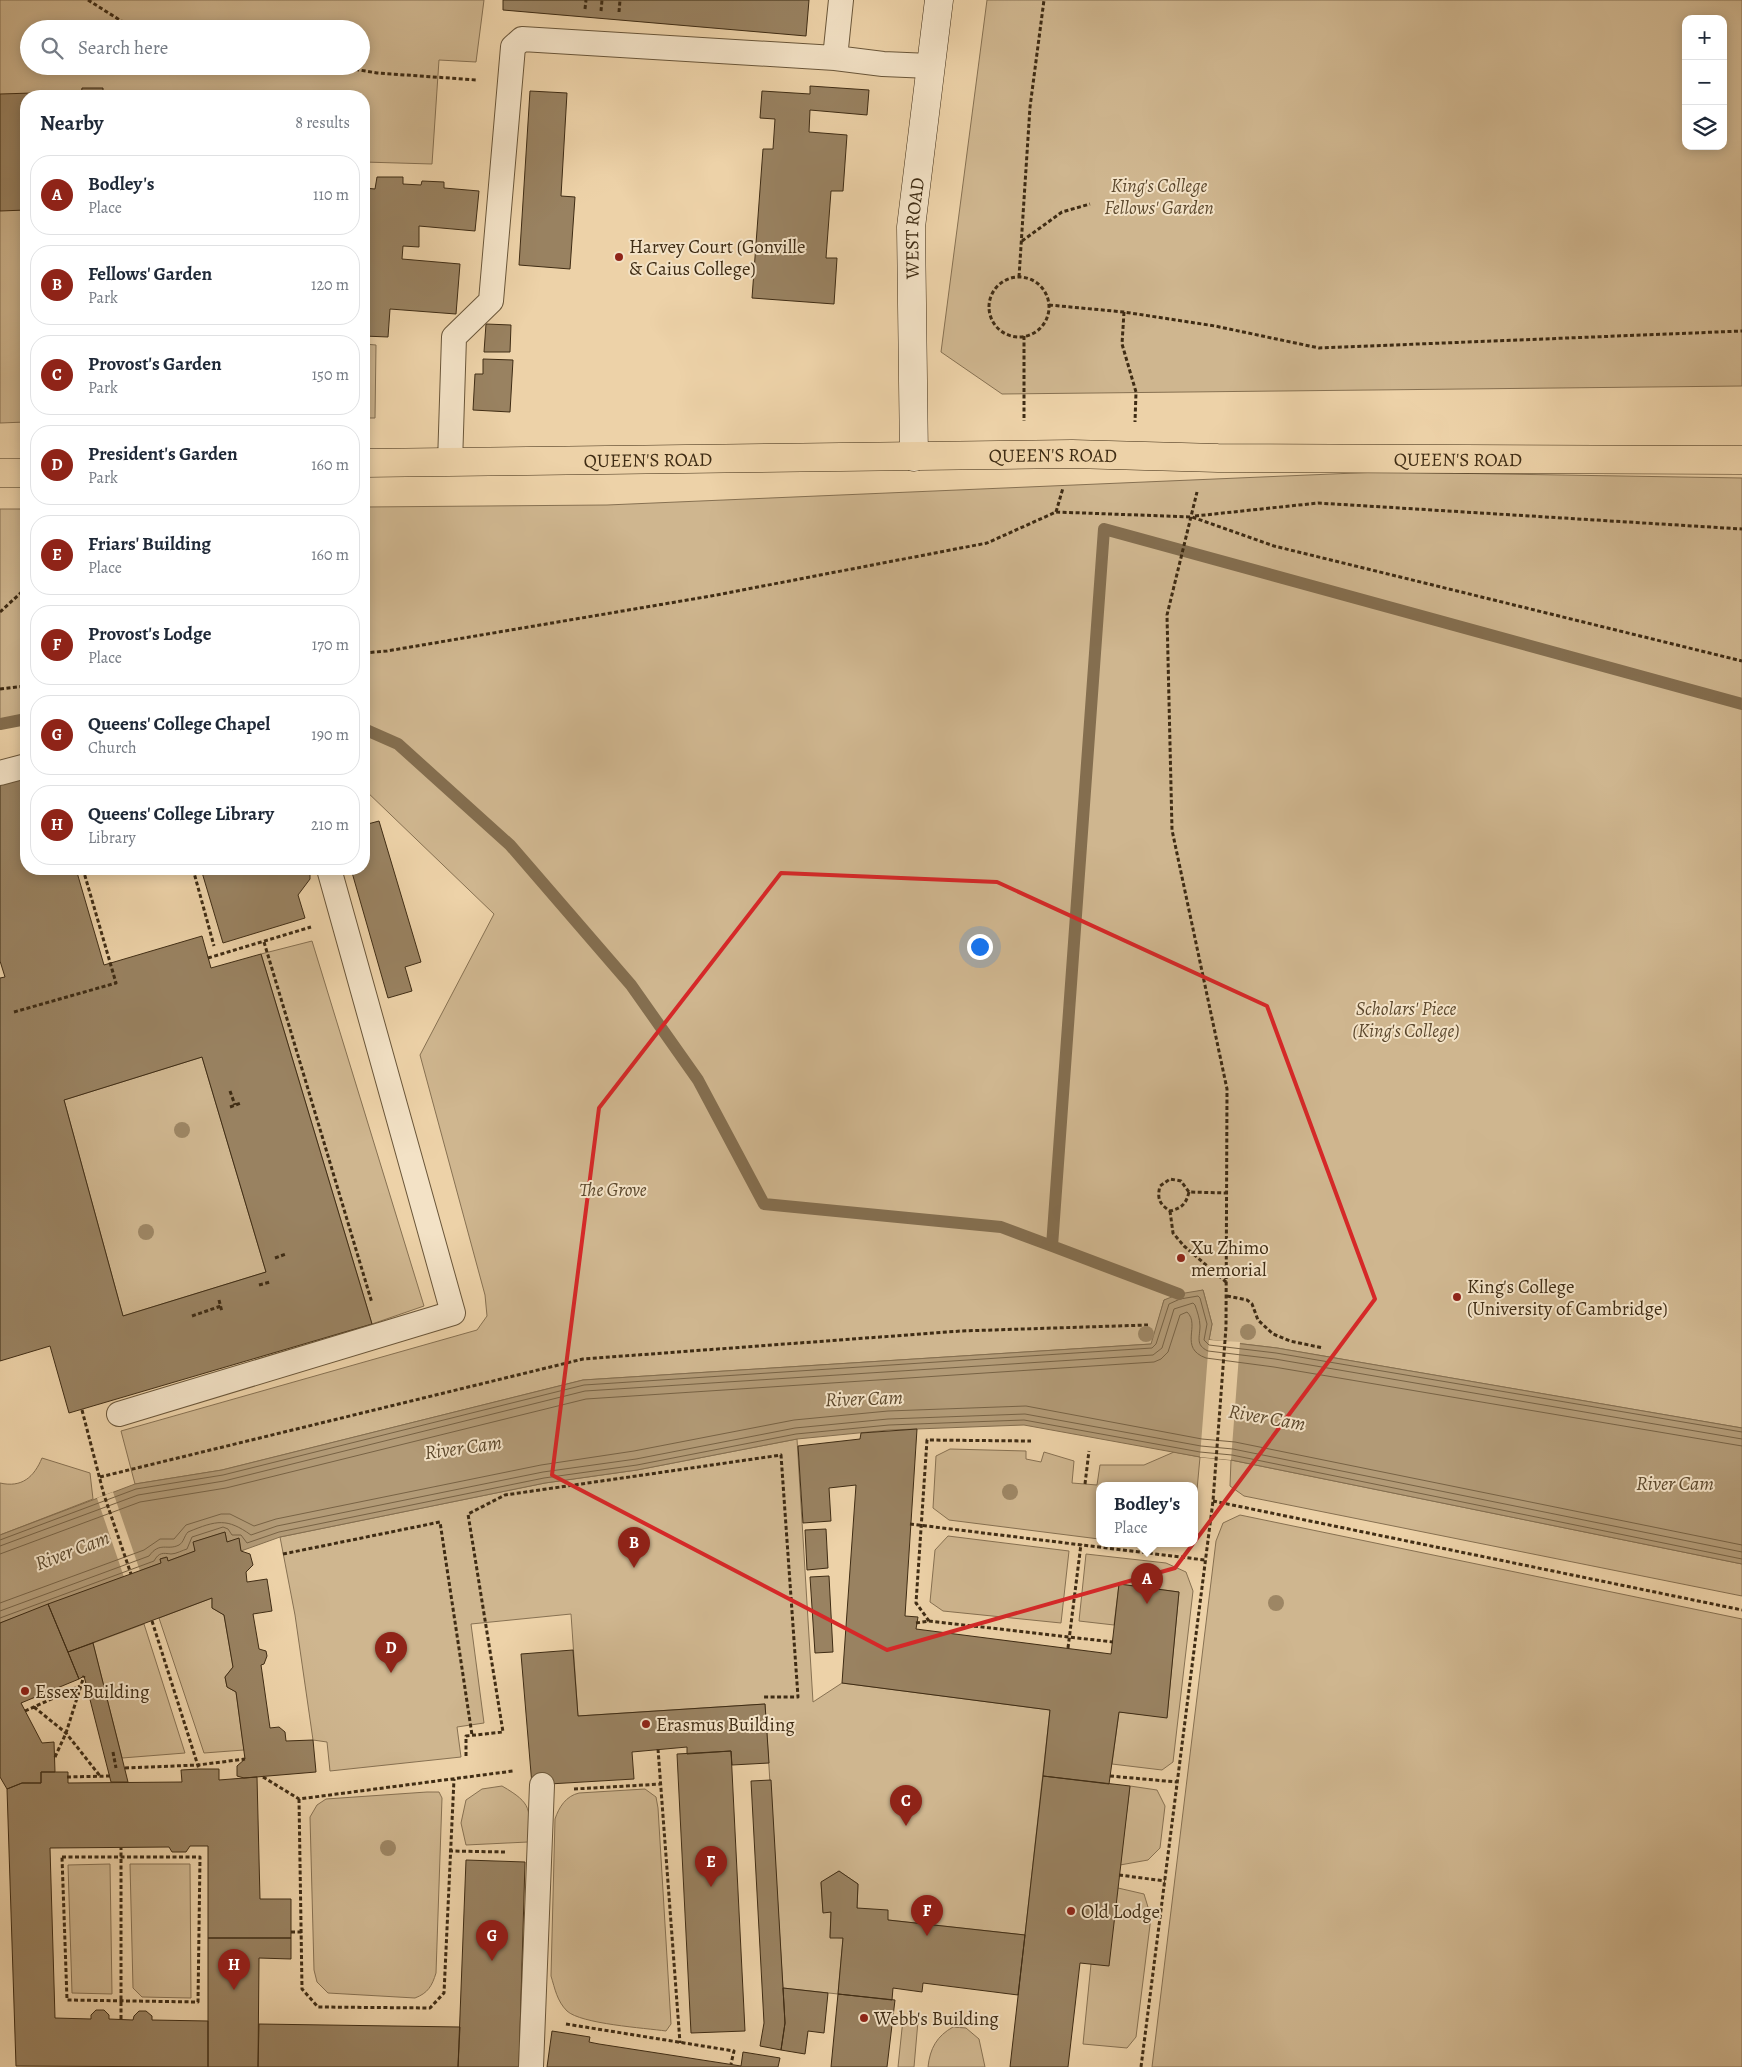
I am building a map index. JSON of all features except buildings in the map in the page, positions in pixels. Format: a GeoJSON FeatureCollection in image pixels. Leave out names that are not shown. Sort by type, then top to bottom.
{"type":"FeatureCollection","features":[{"type":"Feature","properties":{"kind":"main road","name":"QUEEN'S ROAD"},"geometry":{"type":"LineString","coordinates":[[370,463],[914,458],[1072,454],[1228,458],[1742,460]]}},
{"type":"Feature","properties":{"kind":"main road"},"geometry":{"type":"LineString","coordinates":[[0,473],[20,473]]}},
{"type":"Feature","properties":{"kind":"street","name":"WEST ROAD"},"geometry":{"type":"LineString","coordinates":[[914,458],[911,227],[939,0]]}},
{"type":"Feature","properties":{"kind":"lane"},"geometry":{"type":"LineString","coordinates":[[835,58],[841,0]]}},
{"type":"Feature","properties":{"kind":"lane"},"geometry":{"type":"LineString","coordinates":[[450,463],[454,337],[491,301],[513,47],[522,39],[835,58],[883,64],[930,66]]}},
{"type":"Feature","properties":{"kind":"lane"},"geometry":{"type":"LineString","coordinates":[[0,774],[20,768]]}},
{"type":"Feature","properties":{"kind":"lane"},"geometry":{"type":"LineString","coordinates":[[119,1414],[453,1312],[331,875]]}},
{"type":"Feature","properties":{"kind":"lane"},"geometry":{"type":"LineString","coordinates":[[531,2067],[542,1788]]}},
{"type":"Feature","properties":{"kind":"path"},"geometry":{"type":"LineString","coordinates":[[88,0],[120,20]]}},
{"type":"Feature","properties":{"kind":"path"},"geometry":{"type":"LineString","coordinates":[[1019,277],[1030,108],[1044,0]]}},
{"type":"Feature","properties":{"kind":"path"},"geometry":{"type":"LineString","coordinates":[[370,72],[510,82]]}},
{"type":"Feature","properties":{"kind":"path"},"geometry":{"type":"LineString","coordinates":[[1022,241],[1062,212],[1090,204]]}},
{"type":"Feature","properties":{"kind":"path"},"geometry":{"type":"LineString","coordinates":[[1019,277],[1036,282],[1043,288],[1049,305],[1045,321],[1033,333],[1024,336],[1005,333],[992,319],[989,310],[994,291],[1000,283],[1019,277]]}},
{"type":"Feature","properties":{"kind":"path"},"geometry":{"type":"LineString","coordinates":[[1049,305],[1124,312],[1215,326],[1319,348],[1742,331]]}},
{"type":"Feature","properties":{"kind":"path"},"geometry":{"type":"LineString","coordinates":[[1124,312],[1122,344],[1136,392]]}},
{"type":"Feature","properties":{"kind":"path"},"geometry":{"type":"LineString","coordinates":[[1024,336],[1024,422]]}},
{"type":"Feature","properties":{"kind":"path"},"geometry":{"type":"LineString","coordinates":[[370,652],[701,598],[987,543],[1056,512],[1192,516],[1318,503],[1742,528]]}},
{"type":"Feature","properties":{"kind":"path"},"geometry":{"type":"LineString","coordinates":[[1142,2067],[1215,1483],[1227,1296],[1227,1088],[1172,830],[1167,615],[1192,516]]}},
{"type":"Feature","properties":{"kind":"path"},"geometry":{"type":"LineString","coordinates":[[1192,516],[1274,546],[1742,661]]}},
{"type":"Feature","properties":{"kind":"path"},"geometry":{"type":"LineString","coordinates":[[0,612],[20,594]]}},
{"type":"Feature","properties":{"kind":"path"},"geometry":{"type":"LineString","coordinates":[[0,689],[20,687]]}},
{"type":"Feature","properties":{"kind":"path"},"geometry":{"type":"LineString","coordinates":[[14,1012],[116,983],[85,875]]}},
{"type":"Feature","properties":{"kind":"path"},"geometry":{"type":"LineString","coordinates":[[195,875],[214,946]]}},
{"type":"Feature","properties":{"kind":"path"},"geometry":{"type":"LineString","coordinates":[[208,958],[343,918]]}},
{"type":"Feature","properties":{"kind":"path"},"geometry":{"type":"LineString","coordinates":[[264,942],[381,1334]]}},
{"type":"Feature","properties":{"kind":"path"},"geometry":{"type":"LineString","coordinates":[[230,1090],[235,1105]]}},
{"type":"Feature","properties":{"kind":"path"},"geometry":{"type":"LineString","coordinates":[[230,1107],[242,1103]]}},
{"type":"Feature","properties":{"kind":"path"},"geometry":{"type":"LineString","coordinates":[[1170,1179],[1181,1181],[1189,1192],[1187,1202],[1179,1208],[1170,1211],[1162,1206],[1158,1197],[1160,1186],[1170,1179]]}},
{"type":"Feature","properties":{"kind":"path"},"geometry":{"type":"LineString","coordinates":[[1189,1192],[1226,1193]]}},
{"type":"Feature","properties":{"kind":"path"},"geometry":{"type":"LineString","coordinates":[[1170,1211],[1173,1233],[1184,1246],[1227,1283]]}},
{"type":"Feature","properties":{"kind":"path"},"geometry":{"type":"LineString","coordinates":[[275,1258],[286,1254]]}},
{"type":"Feature","properties":{"kind":"path"},"geometry":{"type":"LineString","coordinates":[[260,1285],[270,1282]]}},
{"type":"Feature","properties":{"kind":"path"},"geometry":{"type":"LineString","coordinates":[[1227,1296],[1247,1300],[1252,1304],[1258,1320],[1273,1334],[1290,1341],[1323,1348]]}},
{"type":"Feature","properties":{"kind":"path"},"geometry":{"type":"LineString","coordinates":[[219,1300],[222,1312]]}},
{"type":"Feature","properties":{"kind":"path"},"geometry":{"type":"LineString","coordinates":[[192,1316],[220,1306]]}},
{"type":"Feature","properties":{"kind":"path"},"geometry":{"type":"LineString","coordinates":[[100,1477],[583,1359],[961,1331],[1148,1325]]}},
{"type":"Feature","properties":{"kind":"path"},"geometry":{"type":"LineString","coordinates":[[82,1410],[104,1496],[131,1574]]}},
{"type":"Feature","properties":{"kind":"path"},"geometry":{"type":"LineString","coordinates":[[929,1621],[916,1603],[927,1440],[1031,1441]]}},
{"type":"Feature","properties":{"kind":"path"},"geometry":{"type":"LineString","coordinates":[[1085,1484],[1089,1450]]}},
{"type":"Feature","properties":{"kind":"path"},"geometry":{"type":"LineString","coordinates":[[466,1756],[466,1736],[503,1732],[468,1514],[505,1495],[782,1455],[798,1697],[762,1697]]}},
{"type":"Feature","properties":{"kind":"path"},"geometry":{"type":"LineString","coordinates":[[1213,1501],[1742,1610]]}},
{"type":"Feature","properties":{"kind":"path"},"geometry":{"type":"LineString","coordinates":[[283,1554],[440,1522],[472,1735]]}},
{"type":"Feature","properties":{"kind":"path"},"geometry":{"type":"LineString","coordinates":[[910,1524],[1096,1546]]}},
{"type":"Feature","properties":{"kind":"path"},"geometry":{"type":"LineString","coordinates":[[1068,1648],[1081,1544]]}},
{"type":"Feature","properties":{"kind":"path"},"geometry":{"type":"LineString","coordinates":[[1104,1547],[1205,1560]]}},
{"type":"Feature","properties":{"kind":"path"},"geometry":{"type":"LineString","coordinates":[[152,1621],[199,1767]]}},
{"type":"Feature","properties":{"kind":"path"},"geometry":{"type":"LineString","coordinates":[[916,1623],[929,1621],[1113,1642]]}},
{"type":"Feature","properties":{"kind":"path"},"geometry":{"type":"LineString","coordinates":[[55,1757],[66,1733],[84,1676]]}},
{"type":"Feature","properties":{"kind":"path"},"geometry":{"type":"LineString","coordinates":[[25,1711],[81,1686]]}},
{"type":"Feature","properties":{"kind":"path"},"geometry":{"type":"LineString","coordinates":[[34,1707],[66,1733],[100,1776]]}},
{"type":"Feature","properties":{"kind":"path"},"geometry":{"type":"LineString","coordinates":[[658,1749],[680,2043]]}},
{"type":"Feature","properties":{"kind":"path"},"geometry":{"type":"LineString","coordinates":[[113,1752],[116,1768]]}},
{"type":"Feature","properties":{"kind":"path"},"geometry":{"type":"LineString","coordinates":[[125,1768],[199,1767],[246,1759]]}},
{"type":"Feature","properties":{"kind":"path"},"geometry":{"type":"LineString","coordinates":[[263,1777],[299,1799],[513,1771],[529,1792],[542,1788],[661,1784]]}},
{"type":"Feature","properties":{"kind":"path"},"geometry":{"type":"LineString","coordinates":[[67,1777],[110,1776]]}},
{"type":"Feature","properties":{"kind":"path"},"geometry":{"type":"LineString","coordinates":[[1110,1776],[1177,1782]]}},
{"type":"Feature","properties":{"kind":"path"},"geometry":{"type":"LineString","coordinates":[[299,1799],[302,1989],[318,2007],[430,2008],[444,1993],[449,1851],[454,1779]]}},
{"type":"Feature","properties":{"kind":"path"},"geometry":{"type":"LineString","coordinates":[[121,1848],[121,2020]]}},
{"type":"Feature","properties":{"kind":"path"},"geometry":{"type":"LineString","coordinates":[[449,1851],[540,1853]]}},
{"type":"Feature","properties":{"kind":"path"},"geometry":{"type":"LineString","coordinates":[[62,1857],[200,1857],[198,2002],[121,2000],[67,2000],[62,1857]]}},
{"type":"Feature","properties":{"kind":"path"},"geometry":{"type":"LineString","coordinates":[[1119,1875],[1165,1881]]}},
{"type":"Feature","properties":{"kind":"path"},"geometry":{"type":"LineString","coordinates":[[291,1932],[302,1932]]}},
{"type":"Feature","properties":{"kind":"path"},"geometry":{"type":"LineString","coordinates":[[534,2018],[734,2051],[732,2064]]}},
{"type":"Feature","properties":{"kind":"highlighted area"},"geometry":{"type":"Polygon","coordinates":[[[781,873],[997,882],[1267,1006],[1375,1299],[1175,1568],[887,1650],[552,1475],[599,1108],[781,873]]]}},
{"type":"Feature","properties":{"kind":"green space"},"geometry":{"type":"Polygon","coordinates":[[[0,0],[484,0],[476,62],[439,60],[432,164],[370,162],[370,90],[20,90],[20,422],[0,423],[0,0]]]}},
{"type":"Feature","properties":{"kind":"green space","name":"King's College Fellows' Garden"},"geometry":{"type":"Polygon","coordinates":[[[987,0],[1742,0],[1742,386],[1002,394],[941,352],[987,0]]]}},
{"type":"Feature","properties":{"kind":"green space"},"geometry":{"type":"Polygon","coordinates":[[[370,344],[376,345],[375,418],[370,418],[370,344]]]}},
{"type":"Feature","properties":{"kind":"green space"},"geometry":{"type":"Polygon","coordinates":[[[1379,472],[1742,478],[1742,1428],[1277,1348],[1209,1340],[1212,1324],[1203,1290],[1164,1300],[1152,1344],[583,1380],[222,1470],[135,1484],[121,1431],[477,1330],[487,1316],[485,1295],[420,1055],[494,914],[370,795],[370,507],[607,505],[1379,472]],[[403,751],[503,842],[460,793],[403,751]]]}},
{"type":"Feature","properties":{"kind":"green space"},"geometry":{"type":"Polygon","coordinates":[[[0,509],[20,509],[20,721],[0,725],[0,509]]]}},
{"type":"Feature","properties":{"kind":"green space"},"geometry":{"type":"Polygon","coordinates":[[[312,941],[424,1306],[372,1324],[261,954],[312,941]]]}},
{"type":"Feature","properties":{"kind":"green space"},"geometry":{"type":"Polygon","coordinates":[[[202,1057],[266,1272],[123,1316],[64,1100],[202,1057]]]}},
{"type":"Feature","properties":{"kind":"green space"},"geometry":{"type":"Polygon","coordinates":[[[797,1439],[813,1702],[842,1683],[1050,1710],[1025,1935],[888,1920],[857,1908],[858,1884],[839,1871],[821,1883],[823,1912],[831,1912],[830,1937],[843,1938],[838,1994],[783,1988],[765,1704],[578,1716],[571,1614],[471,1624],[484,1723],[457,1727],[461,1757],[330,1771],[327,1742],[313,1740],[295,1615],[280,1537],[545,1483],[637,1470],[797,1439]]]}},
{"type":"Feature","properties":{"kind":"green space"},"geometry":{"type":"Polygon","coordinates":[[[950,1449],[1026,1451],[1026,1459],[1041,1462],[1044,1452],[1074,1461],[1072,1483],[1096,1485],[1096,1539],[949,1520],[933,1508],[936,1456],[950,1449]]]}},
{"type":"Feature","properties":{"kind":"green space"},"geometry":{"type":"Polygon","coordinates":[[[1174,1452],[1200,1457],[1198,1482],[1097,1482],[1100,1465],[1144,1465],[1174,1452]]]}},
{"type":"Feature","properties":{"kind":"green space"},"geometry":{"type":"Polygon","coordinates":[[[42,1458],[90,1473],[93,1499],[0,1535],[0,1483],[15,1484],[26,1480],[35,1471],[42,1458]]]}},
{"type":"Feature","properties":{"kind":"green space"},"geometry":{"type":"Polygon","coordinates":[[[1231,1460],[1742,1564],[1742,1596],[1244,1496],[1230,1486],[1231,1460]]]}},
{"type":"Feature","properties":{"kind":"green space"},"geometry":{"type":"Polygon","coordinates":[[[1240,1515],[1742,1619],[1742,2067],[1152,2067],[1216,1541],[1223,1523],[1240,1515]]]}},
{"type":"Feature","properties":{"kind":"green space"},"geometry":{"type":"Polygon","coordinates":[[[948,1536],[1069,1551],[1061,1623],[943,1611],[930,1602],[935,1550],[948,1536]]]}},
{"type":"Feature","properties":{"kind":"green space"},"geometry":{"type":"Polygon","coordinates":[[[1086,1554],[1166,1563],[1186,1572],[1193,1591],[1173,1762],[1162,1770],[1112,1764],[1119,1712],[1167,1717],[1179,1592],[1119,1584],[1114,1625],[1079,1621],[1086,1554]]]}},
{"type":"Feature","properties":{"kind":"green space"},"geometry":{"type":"Polygon","coordinates":[[[212,1598],[212,1608],[224,1615],[233,1667],[225,1677],[227,1687],[236,1692],[244,1750],[204,1753],[159,1618],[212,1598]]]}},
{"type":"Feature","properties":{"kind":"green space"},"geometry":{"type":"Polygon","coordinates":[[[144,1624],[185,1753],[122,1758],[93,1643],[144,1624]]]}},
{"type":"Feature","properties":{"kind":"green space"},"geometry":{"type":"Polygon","coordinates":[[[502,1786],[519,1798],[527,1808],[529,1815],[528,1842],[466,1845],[461,1823],[466,1800],[482,1789],[502,1786]]]}},
{"type":"Feature","properties":{"kind":"green space"},"geometry":{"type":"Polygon","coordinates":[[[1130,1786],[1157,1790],[1165,1806],[1160,1848],[1148,1860],[1120,1865],[1130,1786]]]}},
{"type":"Feature","properties":{"kind":"green space"},"geometry":{"type":"Polygon","coordinates":[[[645,1789],[656,1797],[658,1808],[671,2024],[666,2031],[599,2022],[574,2015],[567,2011],[561,2003],[551,1976],[555,1819],[559,1810],[567,1799],[574,1794],[645,1789]]]}},
{"type":"Feature","properties":{"kind":"green space"},"geometry":{"type":"Polygon","coordinates":[[[439,1792],[442,1798],[436,1973],[433,1982],[426,1991],[415,1998],[328,1993],[317,1982],[314,1970],[310,1817],[317,1805],[326,1799],[439,1792]]]}},
{"type":"Feature","properties":{"kind":"green space"},"geometry":{"type":"Polygon","coordinates":[[[110,1864],[112,1994],[72,1993],[68,1865],[110,1864]]]}},
{"type":"Feature","properties":{"kind":"green space"},"geometry":{"type":"Polygon","coordinates":[[[130,1864],[190,1864],[191,1998],[142,1997],[133,1988],[130,1864]]]}},
{"type":"Feature","properties":{"kind":"green space"},"geometry":{"type":"Polygon","coordinates":[[[1118,1888],[1144,1894],[1151,1917],[1136,2037],[1127,2048],[1083,2044],[1091,1964],[1118,1888]]]}},
{"type":"Feature","properties":{"kind":"green space"},"geometry":{"type":"Polygon","coordinates":[[[903,2019],[918,2021],[914,2067],[898,2067],[903,2019]]]}},
{"type":"Feature","properties":{"kind":"green space"},"geometry":{"type":"Polygon","coordinates":[[[953,2027],[966,2028],[979,2039],[985,2067],[928,2067],[935,2043],[953,2027]]]}},
{"type":"Feature","properties":{"kind":"water","name":"River Cam"},"geometry":{"type":"Polygon","coordinates":[[[1203,1290],[1212,1324],[1209,1340],[1277,1348],[1742,1428],[1742,1564],[1231,1460],[1200,1457],[1024,1425],[889,1430],[797,1439],[637,1470],[545,1483],[280,1537],[241,1551],[239,1539],[227,1542],[225,1532],[194,1542],[195,1551],[168,1561],[166,1557],[160,1559],[161,1563],[0,1623],[0,1535],[135,1484],[222,1470],[583,1380],[1151,1344],[1164,1300],[1179,1294],[1203,1290]]]}},
{"type":"Feature","properties":{"kind":"pier"},"geometry":{"type":"Polygon","coordinates":[[[1209,1340],[1240,1342],[1231,1460],[1200,1457],[1209,1340]]]}},
{"type":"Feature","properties":{"kind":"pier"},"geometry":{"type":"Polygon","coordinates":[[[113,1492],[140,1571],[124,1577],[97,1498],[113,1492]]]}},
{"type":"Feature","properties":{"kind":"waterway"},"geometry":{"type":"LineString","coordinates":[[1179,1294],[1052,1246],[1104,529],[1742,704]]}},
{"type":"Feature","properties":{"kind":"waterway"},"geometry":{"type":"LineString","coordinates":[[0,724],[20,720]]}},
{"type":"Feature","properties":{"kind":"waterway"},"geometry":{"type":"LineString","coordinates":[[370,732],[398,744],[510,845],[631,985],[698,1080],[764,1204],[1001,1227],[1052,1246]]}},
{"type":"Feature","properties":{"kind":"place","name":"Harvey Court (Gonville & Caius College)"},"geometry":{"type":"Point","coordinates":[619,257]}},
{"type":"Feature","properties":{"kind":"place","name":"Xu Zhimo memorial"},"geometry":{"type":"Point","coordinates":[1181,1258]}},
{"type":"Feature","properties":{"kind":"place","name":"King's College (University of Cambridge)"},"geometry":{"type":"Point","coordinates":[1457,1297]}},
{"type":"Feature","properties":{"kind":"place","name":"Fellows' Garden"},"geometry":{"type":"Point","coordinates":[634,1568]}},
{"type":"Feature","properties":{"kind":"place","name":"Bodley's"},"geometry":{"type":"Point","coordinates":[1147,1604]}},
{"type":"Feature","properties":{"kind":"place","name":"President's Garden"},"geometry":{"type":"Point","coordinates":[391,1673]}},
{"type":"Feature","properties":{"kind":"place","name":"Essex Building"},"geometry":{"type":"Point","coordinates":[25,1691]}},
{"type":"Feature","properties":{"kind":"place","name":"Erasmus Building"},"geometry":{"type":"Point","coordinates":[646,1724]}},
{"type":"Feature","properties":{"kind":"place","name":"Provost's Garden"},"geometry":{"type":"Point","coordinates":[906,1826]}},
{"type":"Feature","properties":{"kind":"place","name":"Friars' Building"},"geometry":{"type":"Point","coordinates":[711,1887]}},
{"type":"Feature","properties":{"kind":"place","name":"Old Lodge"},"geometry":{"type":"Point","coordinates":[1071,1911]}},
{"type":"Feature","properties":{"kind":"place","name":"Provost's Lodge"},"geometry":{"type":"Point","coordinates":[927,1936]}},
{"type":"Feature","properties":{"kind":"place","name":"Queens' College Chapel"},"geometry":{"type":"Point","coordinates":[492,1961]}},
{"type":"Feature","properties":{"kind":"place","name":"Queens' College Library"},"geometry":{"type":"Point","coordinates":[234,1990]}},
{"type":"Feature","properties":{"kind":"place","name":"Webb's Building"},"geometry":{"type":"Point","coordinates":[864,2018]}},
{"type":"Feature","properties":{"kind":"park label","name":"Scholars' Piece (King's College)"},"geometry":{"type":"Point","coordinates":[1406,1019]}},
{"type":"Feature","properties":{"kind":"park label","name":"The Grove"},"geometry":{"type":"Point","coordinates":[613,1189]}}]}
